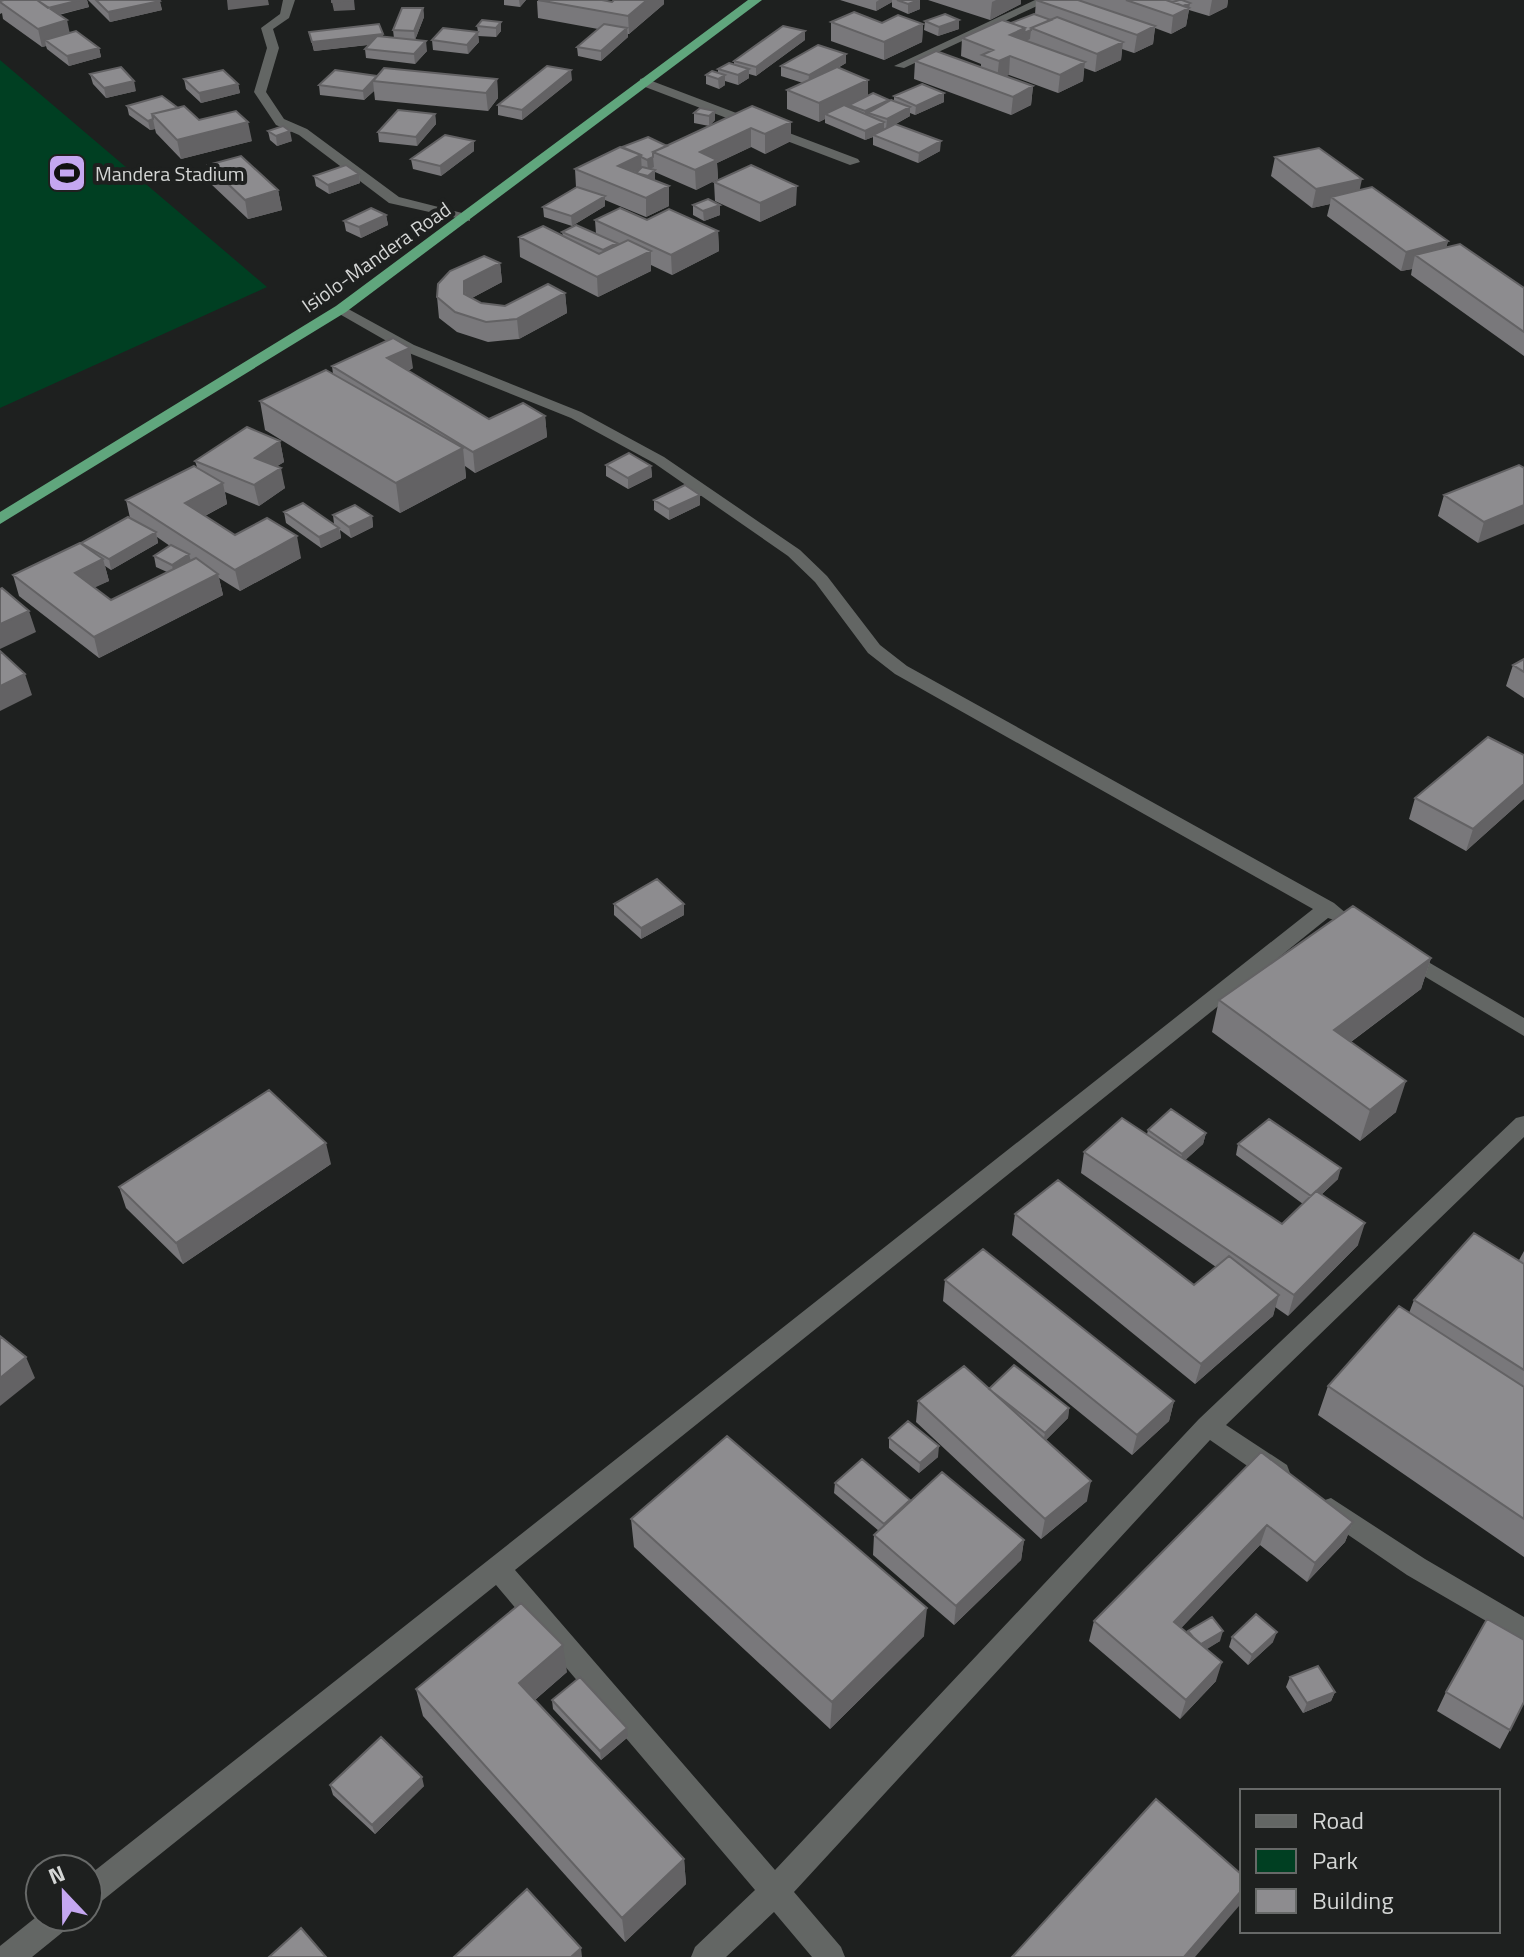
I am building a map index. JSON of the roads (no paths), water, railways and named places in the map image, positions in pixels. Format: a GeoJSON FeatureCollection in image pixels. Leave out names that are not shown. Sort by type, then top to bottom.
{"type":"FeatureCollection","features":[{"type":"Feature","properties":{"kind":"highway","name":"Isiolo-Mandera Road"},"geometry":{"type":"LineString","coordinates":[[0,519],[341,309],[756,0]]}},
{"type":"Feature","properties":{"kind":"street"},"geometry":{"type":"LineString","coordinates":[[289,0],[285,16],[267,28],[273,48],[260,92],[280,122],[303,132],[394,200],[465,218]]}},
{"type":"Feature","properties":{"kind":"street"},"geometry":{"type":"LineString","coordinates":[[900,66],[1044,0]]}},
{"type":"Feature","properties":{"kind":"street"},"geometry":{"type":"LineString","coordinates":[[644,82],[854,162]]}},
{"type":"Feature","properties":{"kind":"street"},"geometry":{"type":"LineString","coordinates":[[341,309],[409,348],[576,415],[659,460],[794,553],[821,579],[874,649],[901,670],[1354,924]]}},
{"type":"Feature","properties":{"kind":"street"},"geometry":{"type":"LineString","coordinates":[[104,1881],[1327,908]]}},
{"type":"Feature","properties":{"kind":"street"},"geometry":{"type":"LineString","coordinates":[[1393,948],[1524,1028]]}},
{"type":"Feature","properties":{"kind":"street"},"geometry":{"type":"LineString","coordinates":[[705,1957],[776,1890],[1208,1426],[1524,1124]]}},
{"type":"Feature","properties":{"kind":"street"},"geometry":{"type":"LineString","coordinates":[[1208,1426],[1416,1567],[1524,1631]]}},
{"type":"Feature","properties":{"kind":"street"},"geometry":{"type":"LineString","coordinates":[[496,1567],[831,1957]]}},
{"type":"Feature","properties":{"kind":"street"},"geometry":{"type":"LineString","coordinates":[[9,1957],[39,1933]]}},
{"type":"Feature","properties":{"kind":"place","name":"Mandera Stadium"},"geometry":{"type":"Point","coordinates":[67,173]}}]}
